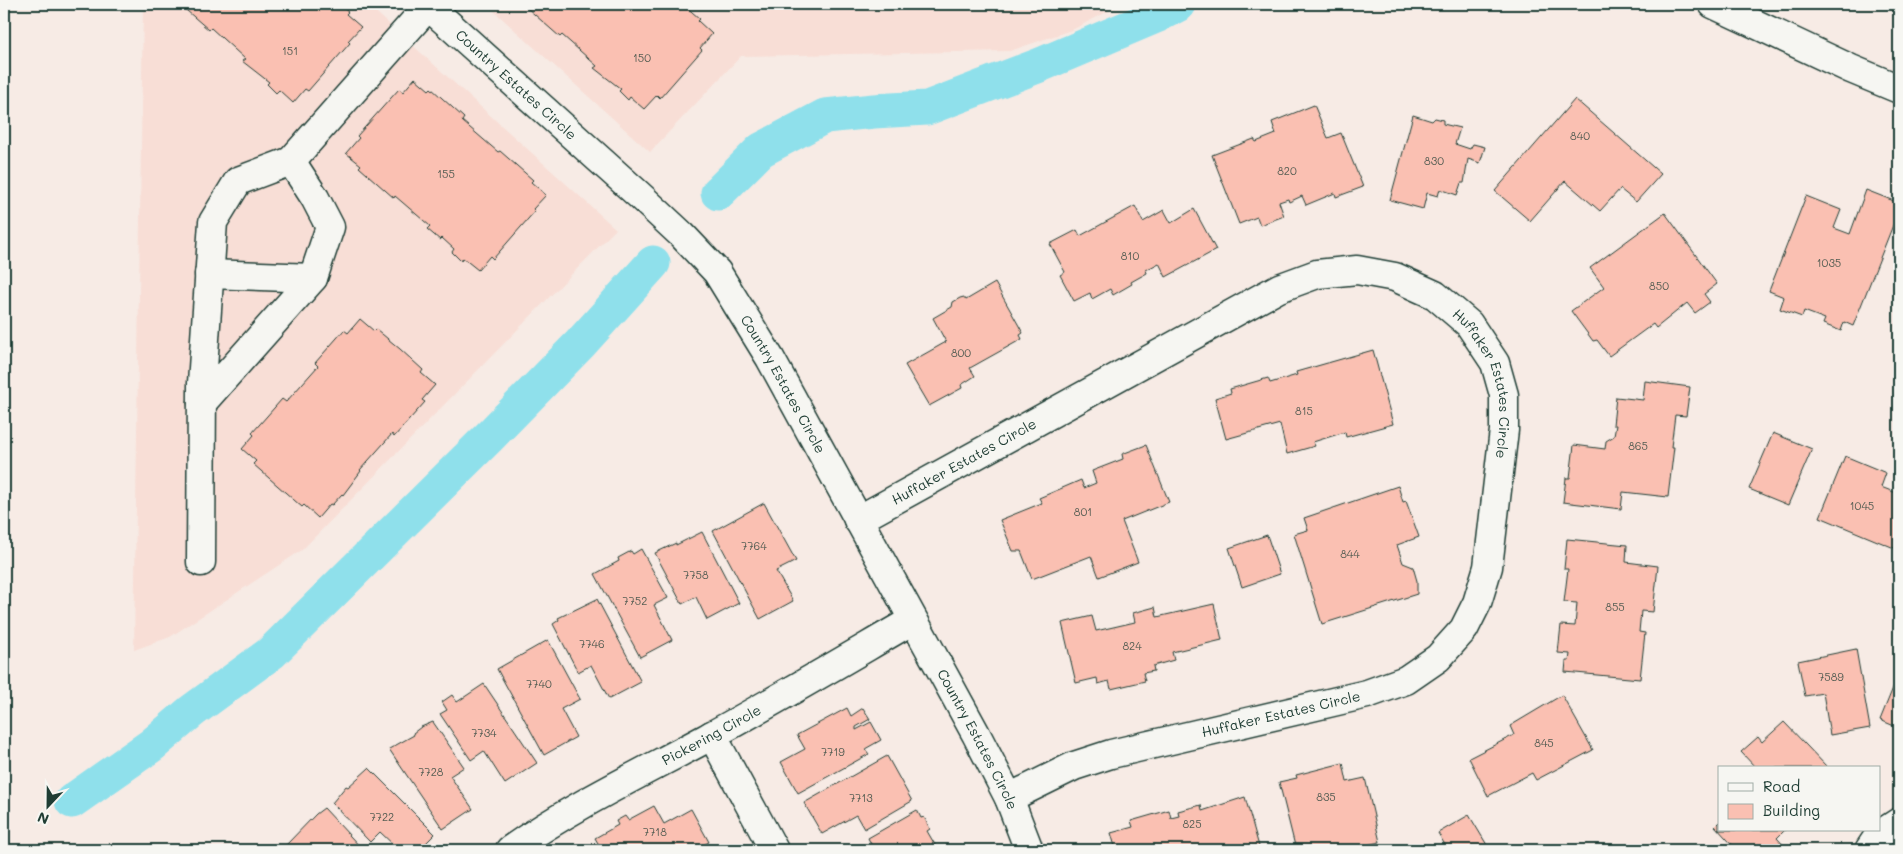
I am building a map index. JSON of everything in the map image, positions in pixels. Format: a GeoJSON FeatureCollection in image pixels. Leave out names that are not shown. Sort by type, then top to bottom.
{"type":"FeatureCollection","features":[{"type":"Feature","properties":{"kind":"street"},"geometry":{"type":"LineString","coordinates":[[201,562],[202,403],[213,222],[238,181],[291,161],[428,4]]}},
{"type":"Feature","properties":{"kind":"street","name":"Country Estates Circle"},"geometry":{"type":"LineString","coordinates":[[428,4],[639,195],[682,235],[717,272],[770,358],[976,734],[1009,798],[1029,850]]}},
{"type":"Feature","properties":{"kind":"street"},"geometry":{"type":"LineString","coordinates":[[1713,4],[1851,69],[1899,89]]}},
{"type":"Feature","properties":{"kind":"street"},"geometry":{"type":"LineString","coordinates":[[202,403],[313,278],[330,227],[315,198],[291,161]]}},
{"type":"Feature","properties":{"kind":"street","name":"Huffaker Estates Circle"},"geometry":{"type":"LineString","coordinates":[[858,520],[1279,288],[1317,274],[1357,270],[1395,277],[1434,295],[1469,324],[1495,363],[1504,395],[1504,430],[1488,567],[1477,603],[1464,629],[1438,658],[1406,680],[1367,694],[1111,754],[1074,766],[1009,798]]}},
{"type":"Feature","properties":{"kind":"street"},"geometry":{"type":"LineString","coordinates":[[209,274],[313,278]]}},
{"type":"Feature","properties":{"kind":"street","name":"Pickering Circle"},"geometry":{"type":"LineString","coordinates":[[510,850],[527,838],[597,798],[712,735],[913,620]]}},
{"type":"Feature","properties":{"kind":"street"},"geometry":{"type":"LineString","coordinates":[[712,735],[774,850]]}},
{"type":"Feature","properties":{"kind":"street"},"geometry":{"type":"LineString","coordinates":[[1869,850],[1879,835],[1899,822]]}},
{"type":"Feature","properties":{"kind":"shaded area"},"geometry":{"type":"Polygon","coordinates":[[[143,4],[367,4],[616,229],[302,550],[170,637],[134,650],[143,4]]]}},
{"type":"Feature","properties":{"kind":"shaded area"},"geometry":{"type":"Polygon","coordinates":[[[486,4],[1122,4],[1074,29],[1010,51],[741,56],[650,152],[486,4]]]}},
{"type":"Feature","properties":{"kind":"building"},"geometry":{"type":"Polygon","coordinates":[[[179,4],[339,4],[348,12],[346,14],[361,27],[348,41],[350,43],[308,91],[305,89],[293,103],[279,90],[276,93],[267,84],[269,82],[242,61],[245,59],[211,28],[209,30],[179,4]]]}},
{"type":"Feature","properties":{"kind":"building"},"geometry":{"type":"Polygon","coordinates":[[[526,4],[683,4],[700,19],[698,21],[712,34],[700,48],[702,50],[660,98],[657,95],[644,109],[630,97],[628,100],[619,91],[621,89],[594,68],[597,66],[562,35],[560,37],[526,7],[526,4]]]}},
{"type":"Feature","properties":{"kind":"building"},"geometry":{"type":"Polygon","coordinates":[[[415,78],[429,90],[431,88],[464,118],[462,121],[533,180],[531,182],[546,195],[533,209],[535,211],[493,259],[490,256],[478,270],[463,258],[461,261],[452,252],[454,249],[442,238],[440,240],[427,229],[430,226],[395,196],[394,198],[359,167],[361,165],[346,153],[359,138],[357,136],[399,89],[403,92],[415,78]]]}},
{"type":"Feature","properties":{"kind":"building"},"geometry":{"type":"Polygon","coordinates":[[[1575,99],[1661,174],[1636,202],[1620,189],[1600,211],[1565,181],[1530,221],[1495,191],[1575,99]]]}},
{"type":"Feature","properties":{"kind":"building"},"geometry":{"type":"Polygon","coordinates":[[[1314,105],[1328,138],[1341,133],[1363,187],[1336,197],[1335,193],[1306,205],[1302,196],[1289,202],[1288,199],[1279,202],[1284,216],[1260,225],[1257,217],[1239,224],[1212,155],[1254,139],[1256,142],[1276,134],[1272,122],[1314,105]]]}},
{"type":"Feature","properties":{"kind":"building"},"geometry":{"type":"Polygon","coordinates":[[[1413,115],[1432,121],[1435,118],[1443,120],[1443,124],[1460,128],[1455,144],[1470,149],[1473,144],[1485,147],[1480,163],[1468,159],[1464,183],[1461,183],[1457,195],[1440,189],[1438,196],[1427,193],[1423,209],[1390,200],[1413,115]]]}},
{"type":"Feature","properties":{"kind":"building"},"geometry":{"type":"Polygon","coordinates":[[[1866,190],[1899,203],[1899,210],[1853,326],[1844,322],[1841,331],[1823,324],[1825,319],[1804,311],[1802,317],[1780,309],[1784,297],[1769,291],[1806,196],[1841,210],[1834,228],[1850,234],[1866,190]]]}},
{"type":"Feature","properties":{"kind":"building"},"geometry":{"type":"Polygon","coordinates":[[[1135,206],[1143,222],[1164,210],[1171,223],[1194,209],[1216,250],[1166,277],[1159,263],[1146,270],[1147,273],[1131,282],[1132,284],[1113,295],[1110,289],[1092,299],[1090,293],[1074,301],[1060,275],[1065,272],[1050,244],[1077,230],[1080,236],[1135,206]]]}},
{"type":"Feature","properties":{"kind":"building"},"geometry":{"type":"Polygon","coordinates":[[[1665,213],[1717,284],[1704,294],[1710,302],[1695,313],[1687,303],[1656,328],[1653,324],[1609,356],[1597,340],[1593,341],[1571,311],[1604,287],[1590,268],[1665,213]]]}},
{"type":"Feature","properties":{"kind":"building"},"geometry":{"type":"Polygon","coordinates":[[[995,283],[1023,333],[1020,335],[1022,339],[970,368],[975,376],[961,385],[962,388],[929,406],[905,365],[946,342],[933,318],[952,307],[953,302],[960,298],[964,297],[966,300],[995,283]]]}},
{"type":"Feature","properties":{"kind":"building"},"geometry":{"type":"Polygon","coordinates":[[[360,319],[374,331],[376,329],[400,349],[423,370],[421,373],[435,385],[422,400],[425,402],[394,437],[392,434],[360,470],[343,495],[332,505],[330,504],[318,518],[304,505],[302,507],[253,464],[256,461],[242,449],[254,435],[252,433],[282,399],[286,402],[318,366],[315,363],[344,330],[348,333],[360,319]]]}},
{"type":"Feature","properties":{"kind":"building"},"geometry":{"type":"Polygon","coordinates":[[[1373,350],[1393,424],[1346,437],[1345,432],[1313,442],[1315,446],[1287,454],[1280,424],[1226,439],[1215,398],[1231,393],[1230,389],[1268,378],[1270,383],[1297,375],[1296,372],[1373,350]]]}},
{"type":"Feature","properties":{"kind":"building"},"geometry":{"type":"Polygon","coordinates":[[[1645,381],[1690,387],[1686,416],[1675,415],[1671,447],[1674,447],[1668,497],[1623,492],[1621,509],[1563,502],[1566,478],[1570,478],[1574,445],[1605,449],[1606,441],[1614,436],[1616,425],[1613,425],[1616,397],[1643,400],[1645,381]]]}},
{"type":"Feature","properties":{"kind":"building"},"geometry":{"type":"Polygon","coordinates":[[[1773,433],[1812,449],[1788,505],[1749,489],[1773,433]]]}},
{"type":"Feature","properties":{"kind":"building"},"geometry":{"type":"Polygon","coordinates":[[[1146,445],[1169,502],[1122,521],[1138,562],[1099,577],[1091,556],[1032,579],[1021,551],[1013,551],[1000,520],[1042,503],[1039,498],[1081,480],[1084,488],[1096,483],[1092,471],[1123,459],[1122,454],[1146,445]]]}},
{"type":"Feature","properties":{"kind":"building"},"geometry":{"type":"Polygon","coordinates":[[[1845,456],[1886,473],[1881,487],[1899,494],[1899,550],[1820,517],[1845,456]]]}},
{"type":"Feature","properties":{"kind":"building"},"geometry":{"type":"Polygon","coordinates":[[[1398,486],[1403,502],[1406,501],[1419,537],[1397,545],[1403,563],[1413,567],[1417,581],[1417,594],[1322,624],[1294,534],[1308,530],[1304,518],[1398,486]]]}},
{"type":"Feature","properties":{"kind":"building"},"geometry":{"type":"Polygon","coordinates":[[[764,503],[796,561],[776,571],[793,601],[760,619],[713,531],[764,503]]]}},
{"type":"Feature","properties":{"kind":"building"},"geometry":{"type":"Polygon","coordinates":[[[702,532],[739,603],[707,620],[696,597],[682,604],[655,553],[702,532]]]}},
{"type":"Feature","properties":{"kind":"building"},"geometry":{"type":"Polygon","coordinates":[[[1267,535],[1280,574],[1242,587],[1229,548],[1267,535]]]}},
{"type":"Feature","properties":{"kind":"building"},"geometry":{"type":"Polygon","coordinates":[[[1567,539],[1627,545],[1626,562],[1658,566],[1653,612],[1641,611],[1639,632],[1645,633],[1640,679],[1565,672],[1566,661],[1569,661],[1570,654],[1558,653],[1561,625],[1575,626],[1577,603],[1564,602],[1568,569],[1564,569],[1567,539]]]}},
{"type":"Feature","properties":{"kind":"building"},"geometry":{"type":"Polygon","coordinates":[[[641,549],[668,598],[654,605],[672,640],[640,657],[595,574],[619,561],[618,558],[631,551],[633,554],[641,549]]]}},
{"type":"Feature","properties":{"kind":"building"},"geometry":{"type":"Polygon","coordinates":[[[597,599],[641,682],[609,699],[591,665],[578,672],[553,624],[559,620],[558,618],[597,599]]]}},
{"type":"Feature","properties":{"kind":"building"},"geometry":{"type":"Polygon","coordinates":[[[1214,604],[1222,640],[1172,652],[1174,660],[1153,666],[1154,671],[1143,673],[1145,681],[1111,689],[1109,681],[1098,684],[1097,678],[1076,683],[1062,623],[1092,616],[1096,631],[1135,622],[1133,613],[1155,607],[1157,617],[1214,604]]]}},
{"type":"Feature","properties":{"kind":"building"},"geometry":{"type":"Polygon","coordinates":[[[548,640],[580,699],[561,709],[576,737],[544,755],[497,669],[548,640]]]}},
{"type":"Feature","properties":{"kind":"building"},"geometry":{"type":"Polygon","coordinates":[[[1856,649],[1870,728],[1830,735],[1823,693],[1805,696],[1798,661],[1856,649]]]}},
{"type":"Feature","properties":{"kind":"building"},"geometry":{"type":"Polygon","coordinates":[[[1899,673],[1899,728],[1880,720],[1899,673]]]}},
{"type":"Feature","properties":{"kind":"building"},"geometry":{"type":"Polygon","coordinates":[[[484,684],[537,763],[505,784],[484,751],[471,760],[440,714],[447,710],[442,702],[452,695],[457,702],[484,684]]]}},
{"type":"Feature","properties":{"kind":"building"},"geometry":{"type":"Polygon","coordinates":[[[1562,695],[1593,750],[1536,780],[1532,773],[1488,796],[1469,758],[1514,735],[1510,726],[1562,695]]]}},
{"type":"Feature","properties":{"kind":"building"},"geometry":{"type":"Polygon","coordinates":[[[847,708],[851,716],[863,708],[870,719],[856,727],[856,730],[871,722],[881,740],[865,749],[869,754],[798,793],[781,762],[805,749],[797,735],[847,708]]]}},
{"type":"Feature","properties":{"kind":"building"},"geometry":{"type":"Polygon","coordinates":[[[433,722],[464,767],[450,776],[473,809],[443,829],[389,749],[414,735],[413,733],[421,727],[433,722]]]}},
{"type":"Feature","properties":{"kind":"building"},"geometry":{"type":"Polygon","coordinates":[[[1784,722],[1826,766],[1754,766],[1741,752],[1758,737],[1762,742],[1784,722]]]}},
{"type":"Feature","properties":{"kind":"building"},"geometry":{"type":"Polygon","coordinates":[[[887,756],[912,801],[864,829],[856,815],[822,834],[804,803],[887,756]]]}},
{"type":"Feature","properties":{"kind":"building"},"geometry":{"type":"Polygon","coordinates":[[[1343,763],[1347,782],[1365,778],[1380,842],[1344,850],[1296,850],[1279,782],[1297,778],[1296,775],[1343,763]]]}},
{"type":"Feature","properties":{"kind":"building"},"geometry":{"type":"Polygon","coordinates":[[[369,768],[435,834],[419,850],[399,850],[380,832],[370,842],[332,803],[346,786],[348,787],[369,768]]]}},
{"type":"Feature","properties":{"kind":"building"},"geometry":{"type":"Polygon","coordinates":[[[1245,797],[1260,850],[1116,850],[1111,833],[1133,827],[1131,821],[1169,810],[1171,818],[1179,816],[1178,811],[1201,805],[1202,811],[1245,797]]]}},
{"type":"Feature","properties":{"kind":"building"},"geometry":{"type":"Polygon","coordinates":[[[654,806],[664,824],[691,809],[709,842],[694,850],[602,850],[595,838],[618,825],[616,821],[625,816],[628,820],[654,806]]]}},
{"type":"Feature","properties":{"kind":"building"},"geometry":{"type":"Polygon","coordinates":[[[324,808],[363,850],[291,850],[286,845],[324,808]]]}},
{"type":"Feature","properties":{"kind":"building"},"geometry":{"type":"Polygon","coordinates":[[[917,810],[921,818],[924,817],[930,829],[927,831],[938,850],[874,850],[868,838],[917,810]]]}},
{"type":"Feature","properties":{"kind":"building"},"geometry":{"type":"Polygon","coordinates":[[[1469,815],[1490,850],[1448,850],[1438,833],[1469,815]]]}},
{"type":"Feature","properties":{"kind":"building"},"geometry":{"type":"Polygon","coordinates":[[[1720,832],[1783,832],[1777,838],[1788,850],[1737,850],[1720,832]]]}},
{"type":"Feature","properties":{"kind":"waterway"},"geometry":{"type":"LineString","coordinates":[[718,193],[761,150],[825,116],[927,108],[1040,65],[1156,16],[1179,4]]}},
{"type":"Feature","properties":{"kind":"waterway"},"geometry":{"type":"LineString","coordinates":[[72,801],[152,745],[192,711],[271,653],[488,438],[580,344],[653,263]]}}]}
